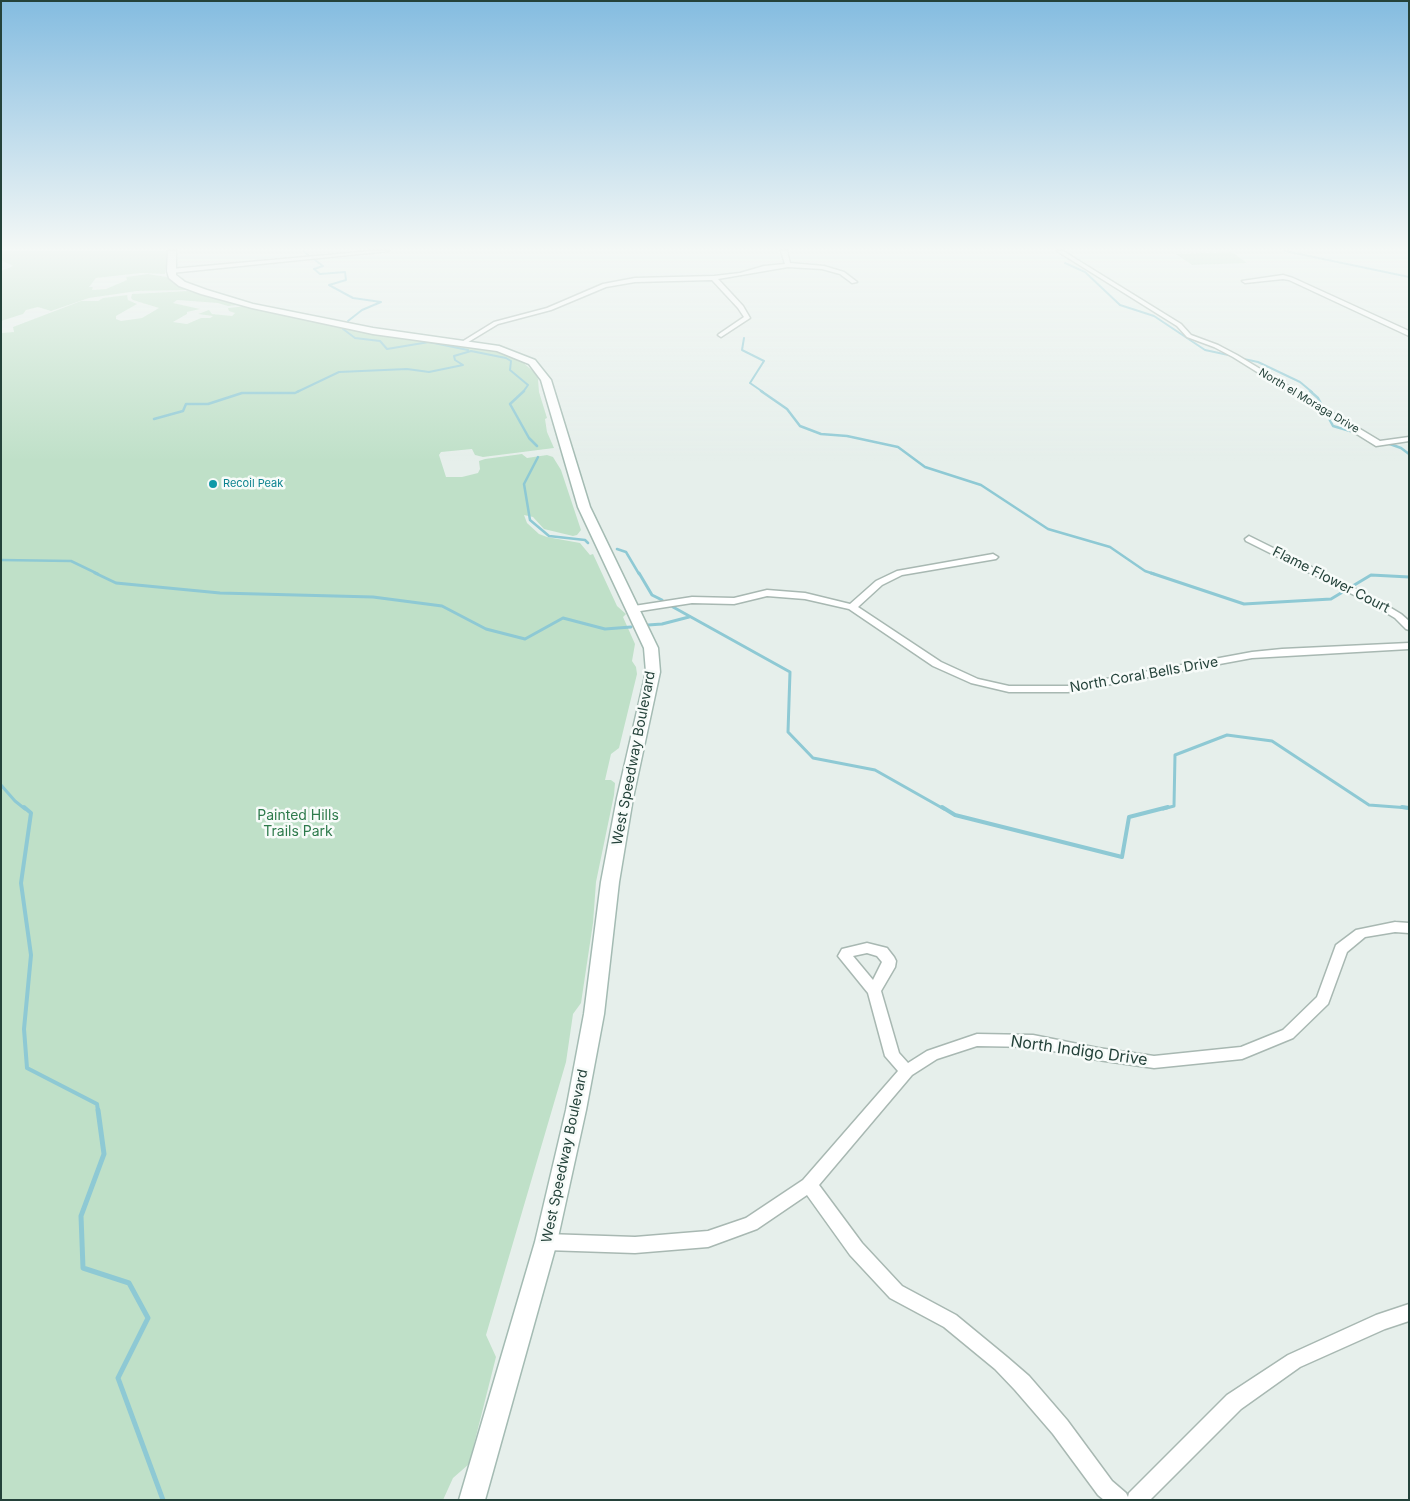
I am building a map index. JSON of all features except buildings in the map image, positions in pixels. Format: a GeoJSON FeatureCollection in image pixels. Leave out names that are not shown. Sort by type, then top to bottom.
{"type":"FeatureCollection","features":[{"type":"Feature","properties":{"kind":"main road","name":"West Speedway Boulevard"},"geometry":{"type":"LineString","coordinates":[[325,321],[373,331],[499,349],[532,362],[542,373],[549,391],[584,507],[651,648],[653,672],[625,798],[610,882],[594,1014],[576,1110],[546,1242],[472,1500]]}},
{"type":"Feature","properties":{"kind":"street"},"geometry":{"type":"LineString","coordinates":[[463,343],[496,323],[503,321]]}},
{"type":"Feature","properties":{"kind":"street"},"geometry":{"type":"LineString","coordinates":[[721,335],[742,321]]}},
{"type":"Feature","properties":{"kind":"street","name":"North el Moraga Drive"},"geometry":{"type":"LineString","coordinates":[[1172,321],[1179,325],[1189,336],[1216,346],[1235,356],[1379,444],[1409,439]]}},
{"type":"Feature","properties":{"kind":"street"},"geometry":{"type":"LineString","coordinates":[[1381,321],[1409,334]]}},
{"type":"Feature","properties":{"kind":"street","name":"Flame Flower Court"},"geometry":{"type":"LineString","coordinates":[[1249,538],[1373,601],[1398,616],[1409,627]]}},
{"type":"Feature","properties":{"kind":"street"},"geometry":{"type":"LineString","coordinates":[[852,607],[879,583],[900,572],[993,557]]}},
{"type":"Feature","properties":{"kind":"street","name":"North Coral Bells Drive"},"geometry":{"type":"LineString","coordinates":[[634,609],[692,600],[716,599],[734,601],[767,593],[806,596],[852,607],[937,664],[975,681],[1009,689],[1068,689],[1282,652],[1409,646]]}},
{"type":"Feature","properties":{"kind":"street"},"geometry":{"type":"LineString","coordinates":[[989,697],[994,686]]}},
{"type":"Feature","properties":{"kind":"street","name":"North Indigo Drive"},"geometry":{"type":"LineString","coordinates":[[546,1242],[635,1246],[708,1239],[751,1224],[809,1186],[907,1071],[932,1055],[977,1040],[1033,1041],[1098,1054],[1154,1062],[1242,1053],[1288,1034],[1323,1000],[1342,950],[1361,933],[1394,927],[1409,928]]}},
{"type":"Feature","properties":{"kind":"street"},"geometry":{"type":"LineString","coordinates":[[874,991],[892,1056],[907,1071]]}},
{"type":"Feature","properties":{"kind":"street"},"geometry":{"type":"LineString","coordinates":[[809,1186],[856,1249],[896,1292],[950,1321],[1022,1383],[1060,1427],[1105,1488],[1119,1500]]}},
{"type":"Feature","properties":{"kind":"street"},"geometry":{"type":"LineString","coordinates":[[1136,1500],[1234,1402],[1294,1361],[1382,1321],[1409,1312]]}},
{"type":"Feature","properties":{"kind":"green space","name":"Painted Hills Trails Park"},"geometry":{"type":"Polygon","coordinates":[[[29,321],[175,321],[173,322],[187,324],[194,321],[313,321],[497,350],[519,359],[535,373],[538,379],[539,392],[547,418],[545,419],[547,432],[554,448],[483,457],[475,455],[472,449],[441,452],[439,455],[446,477],[462,477],[478,473],[480,469],[479,461],[485,459],[522,454],[527,458],[547,455],[553,457],[561,470],[581,530],[577,535],[573,536],[544,529],[533,517],[524,515],[527,523],[539,534],[580,543],[590,555],[593,554],[617,606],[626,614],[623,617],[635,644],[632,661],[636,667],[637,674],[619,748],[611,754],[605,780],[611,780],[615,783],[614,795],[596,882],[593,923],[581,1003],[573,1014],[566,1062],[486,1335],[496,1357],[469,1464],[453,1478],[443,1500],[1,1500],[1,333],[14,332],[13,327],[29,321]]]}},
{"type":"Feature","properties":{"kind":"waterway"},"geometry":{"type":"LineString","coordinates":[[1162,321],[1205,350],[1233,356]]}},
{"type":"Feature","properties":{"kind":"waterway"},"geometry":{"type":"LineString","coordinates":[[343,329],[355,338],[380,341],[387,349],[429,342],[468,350]]}},
{"type":"Feature","properties":{"kind":"waterway"},"geometry":{"type":"LineString","coordinates":[[744,338],[742,350],[764,361],[750,383],[763,392]]}},
{"type":"Feature","properties":{"kind":"waterway"},"geometry":{"type":"LineString","coordinates":[[297,392],[339,372],[407,369],[429,372],[463,365],[455,360],[454,356],[471,351],[506,358],[511,361],[510,370],[528,385],[523,392]]}},
{"type":"Feature","properties":{"kind":"waterway"},"geometry":{"type":"LineString","coordinates":[[1239,358],[1258,362],[1300,382],[1312,392]]}},
{"type":"Feature","properties":{"kind":"waterway"},"geometry":{"type":"LineString","coordinates":[[761,391],[787,409],[800,426],[821,434],[847,436],[898,447],[925,467],[981,485],[1048,529],[1110,547],[1145,571],[1244,604],[1331,599],[1371,575],[1409,577]]}},
{"type":"Feature","properties":{"kind":"waterway"},"geometry":{"type":"LineString","coordinates":[[1310,391],[1318,398],[1333,426],[1357,433]]}},
{"type":"Feature","properties":{"kind":"waterway"},"geometry":{"type":"LineString","coordinates":[[154,419],[183,411],[186,404],[208,404],[242,393],[297,392]]}},
{"type":"Feature","properties":{"kind":"waterway"},"geometry":{"type":"LineString","coordinates":[[523,392],[510,404],[529,438],[537,446]]}},
{"type":"Feature","properties":{"kind":"waterway"},"geometry":{"type":"LineString","coordinates":[[1387,443],[1401,448],[1409,454]]}},
{"type":"Feature","properties":{"kind":"waterway"},"geometry":{"type":"LineString","coordinates":[[538,457],[524,484],[530,520],[549,536],[585,540],[588,543]]}},
{"type":"Feature","properties":{"kind":"waterway"},"geometry":{"type":"LineString","coordinates":[[617,549],[626,552],[639,574]]}},
{"type":"Feature","properties":{"kind":"waterway"},"geometry":{"type":"LineString","coordinates":[[1,560],[71,561],[98,574]]}},
{"type":"Feature","properties":{"kind":"waterway"},"geometry":{"type":"LineString","coordinates":[[95,573],[116,583],[220,593],[373,597],[442,606],[486,629],[525,639],[563,618],[605,629],[631,627]]}},
{"type":"Feature","properties":{"kind":"waterway"},"geometry":{"type":"LineString","coordinates":[[639,573],[652,595],[662,600]]}},
{"type":"Feature","properties":{"kind":"waterway"},"geometry":{"type":"LineString","coordinates":[[673,607],[790,672],[788,732],[813,758],[875,770],[944,809]]}},
{"type":"Feature","properties":{"kind":"waterway"},"geometry":{"type":"LineString","coordinates":[[648,625],[662,624],[689,617]]}},
{"type":"Feature","properties":{"kind":"waterway"},"geometry":{"type":"LineString","coordinates":[[1163,809],[1174,806],[1175,755],[1227,735],[1272,741],[1369,805],[1409,808],[1402,807]]}},
{"type":"Feature","properties":{"kind":"waterway"},"geometry":{"type":"LineString","coordinates":[[1,785],[25,809]]}},
{"type":"Feature","properties":{"kind":"waterway"},"geometry":{"type":"LineString","coordinates":[[24,807],[31,813],[21,883],[31,955],[24,1029],[27,1068],[97,1104],[98,1111]]}},
{"type":"Feature","properties":{"kind":"waterway"},"geometry":{"type":"LineString","coordinates":[[942,807],[955,815],[1122,857],[1129,817],[1168,807]]}},
{"type":"Feature","properties":{"kind":"waterway"},"geometry":{"type":"LineString","coordinates":[[98,1110],[104,1154],[81,1216],[83,1268],[129,1283],[148,1318],[118,1378],[163,1500]]}},
{"type":"Feature","properties":{"kind":"place","name":"Recoil Peak"},"geometry":{"type":"Point","coordinates":[213,484]}}]}
